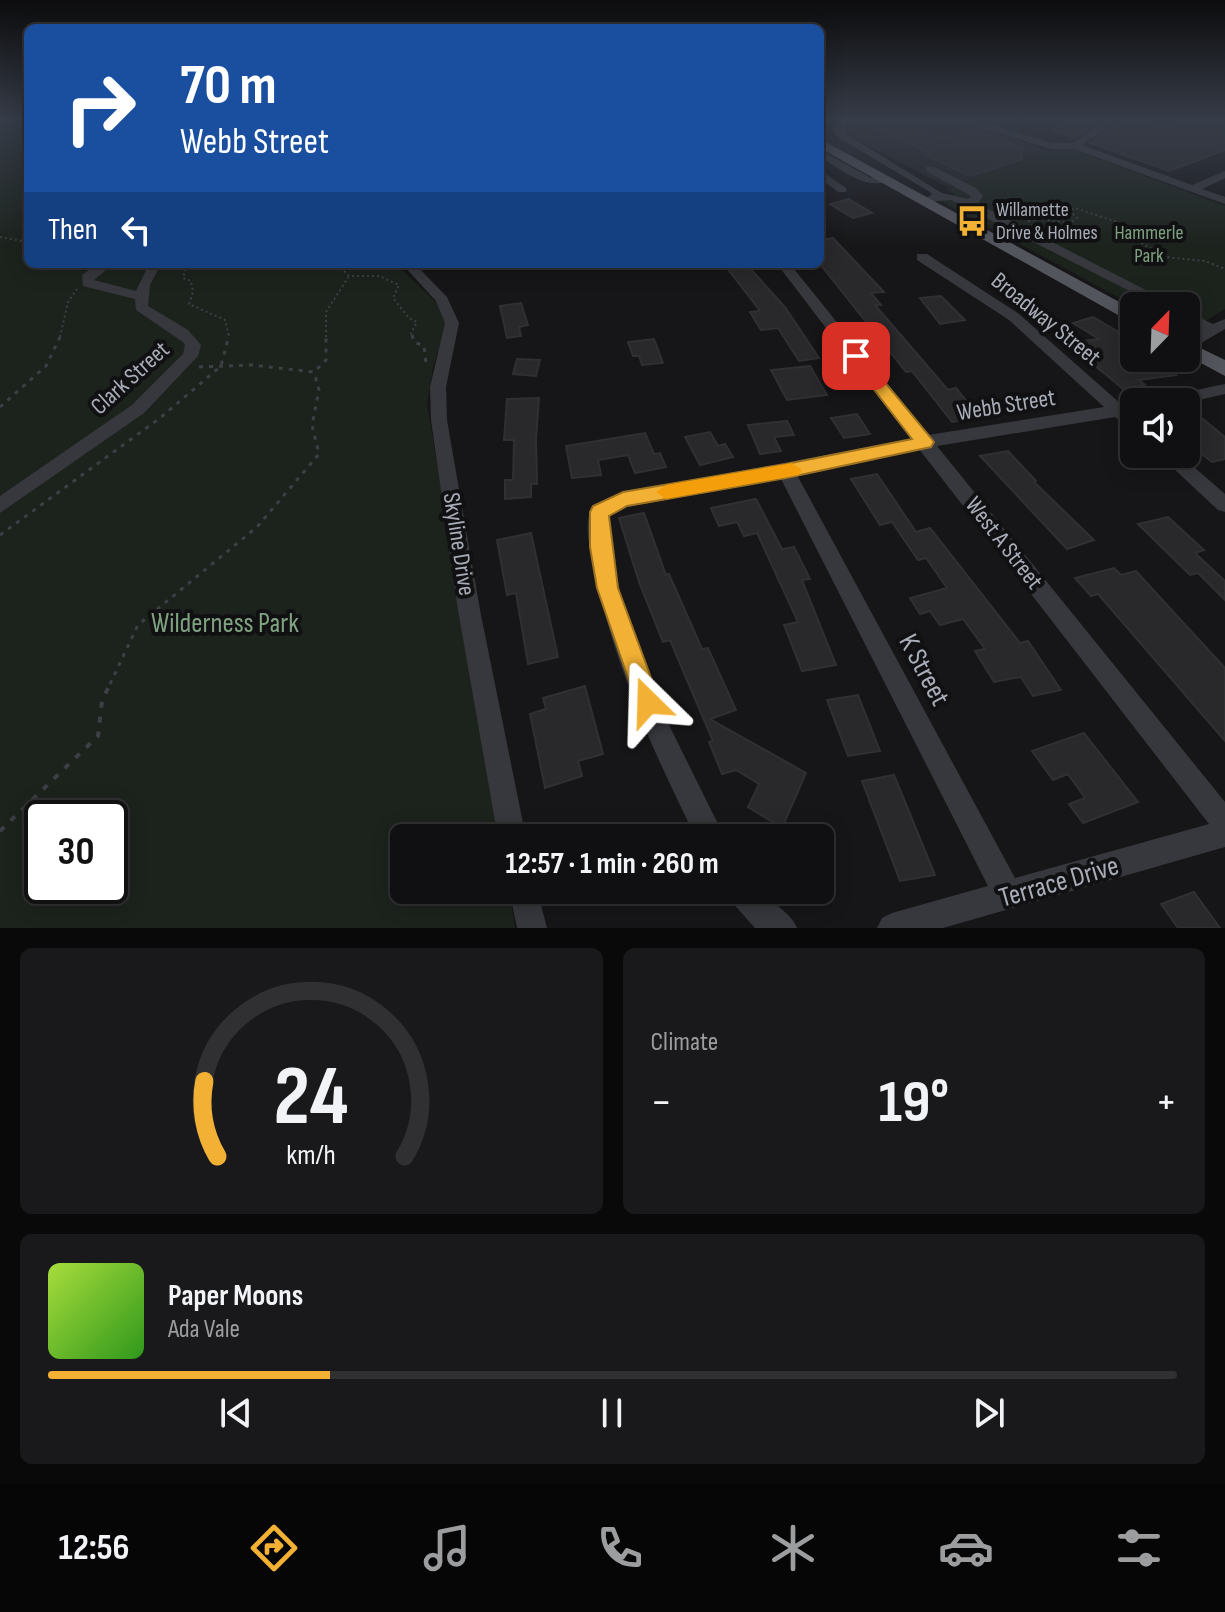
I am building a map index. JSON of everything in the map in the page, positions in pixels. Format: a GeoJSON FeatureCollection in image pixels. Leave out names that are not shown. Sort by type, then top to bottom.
{"type":"FeatureCollection","features":[{"type":"Feature","properties":{"kind":"main road"},"geometry":{"type":"LineString","coordinates":[[854,161],[932,199],[1120,310]]}},
{"type":"Feature","properties":{"kind":"main road"},"geometry":{"type":"LineString","coordinates":[[1200,355],[1225,369]]}},
{"type":"Feature","properties":{"kind":"street"},"geometry":{"type":"LineString","coordinates":[[835,161],[869,181],[886,179]]}},
{"type":"Feature","properties":{"kind":"street"},"geometry":{"type":"LineString","coordinates":[[885,161],[930,187],[932,199],[953,197],[967,203],[1143,292]]}},
{"type":"Feature","properties":{"kind":"street"},"geometry":{"type":"LineString","coordinates":[[1117,161],[1225,201]]}},
{"type":"Feature","properties":{"kind":"street"},"geometry":{"type":"LineString","coordinates":[[930,169],[972,190],[977,196],[976,201],[967,203]]}},
{"type":"Feature","properties":{"kind":"street"},"geometry":{"type":"LineString","coordinates":[[1192,189],[1225,174]]}},
{"type":"Feature","properties":{"kind":"street"},"geometry":{"type":"LineString","coordinates":[[824,176],[842,190]]}},
{"type":"Feature","properties":{"kind":"street","name":"Broadway Street"},"geometry":{"type":"LineString","coordinates":[[922,257],[1014,317],[1120,404]]}},
{"type":"Feature","properties":{"kind":"street"},"geometry":{"type":"LineString","coordinates":[[101,268],[87,278],[88,283],[141,296],[153,268]]}},
{"type":"Feature","properties":{"kind":"street","name":"Skyline Drive"},"geometry":{"type":"LineString","coordinates":[[412,268],[439,296],[450,315],[450,338],[438,387],[439,420],[469,610],[509,824]]}},
{"type":"Feature","properties":{"kind":"street","name":"West A Street"},"geometry":{"type":"LineString","coordinates":[[786,268],[1225,823]]}},
{"type":"Feature","properties":{"kind":"street","name":"Clark Street"},"geometry":{"type":"LineString","coordinates":[[0,506],[138,409],[190,356],[193,345],[188,336],[153,318],[141,307],[141,296]]}},
{"type":"Feature","properties":{"kind":"street"},"geometry":{"type":"LineString","coordinates":[[1200,320],[1219,327]]}},
{"type":"Feature","properties":{"kind":"street"},"geometry":{"type":"LineString","coordinates":[[1200,339],[1219,327]]}},
{"type":"Feature","properties":{"kind":"street"},"geometry":{"type":"LineString","coordinates":[[1200,394],[1225,389]]}},
{"type":"Feature","properties":{"kind":"street","name":"Webb Street"},"geometry":{"type":"LineString","coordinates":[[704,824],[665,742],[619,627],[607,588],[601,547],[598,518],[605,507],[623,500],[925,442],[1120,410]]}},
{"type":"Feature","properties":{"kind":"street"},"geometry":{"type":"LineString","coordinates":[[1183,468],[1225,505]]}},
{"type":"Feature","properties":{"kind":"street","name":"K Street"},"geometry":{"type":"LineString","coordinates":[[786,471],[1009,896]]}},
{"type":"Feature","properties":{"kind":"street","name":"Terrace Drive"},"geometry":{"type":"LineString","coordinates":[[892,928],[1225,833]]}},
{"type":"Feature","properties":{"kind":"street"},"geometry":{"type":"LineString","coordinates":[[526,904],[532,928]]}},
{"type":"Feature","properties":{"kind":"street"},"geometry":{"type":"LineString","coordinates":[[753,904],[767,919],[782,928]]}},
{"type":"Feature","properties":{"kind":"path"},"geometry":{"type":"LineString","coordinates":[[1014,225],[1039,219],[1070,223],[1077,218],[1069,210],[1075,208],[1117,222],[1143,244],[1166,257],[1205,261],[1225,269]]}},
{"type":"Feature","properties":{"kind":"path"},"geometry":{"type":"LineString","coordinates":[[0,237],[24,241]]}},
{"type":"Feature","properties":{"kind":"path"},"geometry":{"type":"LineString","coordinates":[[341,268],[349,276],[379,276],[399,285],[393,298],[409,318],[417,322],[411,333],[414,342],[424,346],[426,365],[442,366]]}},
{"type":"Feature","properties":{"kind":"path"},"geometry":{"type":"LineString","coordinates":[[314,372],[326,360],[326,312],[349,276]]}},
{"type":"Feature","properties":{"kind":"path"},"geometry":{"type":"LineString","coordinates":[[0,407],[44,370],[58,347],[66,299],[88,283]]}},
{"type":"Feature","properties":{"kind":"path"},"geometry":{"type":"LineString","coordinates":[[180,367],[252,365],[314,372]]}},
{"type":"Feature","properties":{"kind":"path"},"geometry":{"type":"LineString","coordinates":[[0,831],[98,736],[102,701],[138,625],[257,527],[319,454],[313,433],[312,415],[320,397],[314,372]]}},
{"type":"Feature","properties":{"kind":"shaded area"},"geometry":{"type":"Polygon","coordinates":[[[899,161],[1023,161],[949,188],[899,161]]]}},
{"type":"Feature","properties":{"kind":"green space","name":"Wilderness Park"},"geometry":{"type":"Polygon","coordinates":[[[0,161],[24,161],[24,268],[400,268],[437,303],[447,322],[433,367],[427,404],[498,824],[390,824],[390,904],[511,904],[515,928],[0,928],[0,161]]]}},
{"type":"Feature","properties":{"kind":"green space","name":"Hammerle Park"},"geometry":{"type":"Polygon","coordinates":[[[1022,161],[1105,161],[1225,206],[1225,309],[1200,324],[1200,292],[1120,292],[1120,298],[939,200],[955,194],[946,189],[1022,161]]]}},
{"type":"Feature","properties":{"kind":"building"},"geometry":{"type":"Polygon","coordinates":[[[939,161],[1015,161],[970,176],[939,161]]]}},
{"type":"Feature","properties":{"kind":"building"},"geometry":{"type":"Polygon","coordinates":[[[1142,161],[1195,161],[1169,171],[1142,161]]]}},
{"type":"Feature","properties":{"kind":"building"},"geometry":{"type":"Polygon","coordinates":[[[849,199],[872,213],[853,218],[830,204],[849,199]]]}},
{"type":"Feature","properties":{"kind":"building"},"geometry":{"type":"Polygon","coordinates":[[[833,238],[884,292],[871,293],[881,305],[875,305],[948,390],[956,388],[971,407],[962,408],[971,419],[952,422],[912,371],[906,372],[823,268],[824,239],[833,238]]]}},
{"type":"Feature","properties":{"kind":"building"},"geometry":{"type":"Polygon","coordinates":[[[727,268],[750,268],[785,307],[819,358],[799,361],[778,328],[761,330],[750,312],[760,311],[727,268]]]}},
{"type":"Feature","properties":{"kind":"building"},"geometry":{"type":"Polygon","coordinates":[[[941,296],[965,320],[940,324],[920,298],[941,296]]]}},
{"type":"Feature","properties":{"kind":"building"},"geometry":{"type":"Polygon","coordinates":[[[521,303],[528,325],[519,327],[521,336],[507,338],[500,306],[521,303]]]}},
{"type":"Feature","properties":{"kind":"building"},"geometry":{"type":"Polygon","coordinates":[[[1093,317],[1120,333],[1120,372],[1172,372],[1176,375],[1139,380],[1145,385],[1122,388],[1068,343],[1099,339],[1073,323],[1093,317]]]}},
{"type":"Feature","properties":{"kind":"building"},"geometry":{"type":"Polygon","coordinates":[[[654,339],[663,363],[642,365],[639,356],[633,356],[628,342],[654,339]]]}},
{"type":"Feature","properties":{"kind":"building"},"geometry":{"type":"Polygon","coordinates":[[[517,359],[540,360],[536,376],[513,374],[517,359]]]}},
{"type":"Feature","properties":{"kind":"building"},"geometry":{"type":"Polygon","coordinates":[[[810,366],[827,395],[787,400],[771,370],[810,366]]]}},
{"type":"Feature","properties":{"kind":"building"},"geometry":{"type":"Polygon","coordinates":[[[539,398],[537,484],[531,484],[531,497],[505,499],[505,480],[513,480],[514,440],[504,440],[507,399],[539,398]]]}},
{"type":"Feature","properties":{"kind":"building"},"geometry":{"type":"Polygon","coordinates":[[[857,414],[870,434],[844,438],[831,418],[857,414]]]}},
{"type":"Feature","properties":{"kind":"building"},"geometry":{"type":"Polygon","coordinates":[[[1200,417],[1225,437],[1225,459],[1212,462],[1200,453],[1200,417]]]}},
{"type":"Feature","properties":{"kind":"building"},"geometry":{"type":"Polygon","coordinates":[[[787,421],[794,435],[774,437],[781,451],[760,454],[748,425],[787,421]]]}},
{"type":"Feature","properties":{"kind":"building"},"geometry":{"type":"Polygon","coordinates":[[[710,432],[718,446],[725,444],[733,457],[700,465],[685,437],[710,432]]]}},
{"type":"Feature","properties":{"kind":"building"},"geometry":{"type":"Polygon","coordinates":[[[645,433],[654,454],[660,453],[666,467],[635,473],[628,455],[598,460],[601,475],[572,478],[566,446],[645,433]]]}},
{"type":"Feature","properties":{"kind":"building"},"geometry":{"type":"Polygon","coordinates":[[[1008,451],[1034,482],[1094,540],[1067,549],[980,456],[1008,451]]]}},
{"type":"Feature","properties":{"kind":"building"},"geometry":{"type":"Polygon","coordinates":[[[877,474],[916,532],[930,528],[1020,643],[1028,641],[1061,690],[1033,696],[1021,677],[994,682],[975,651],[985,649],[963,619],[940,625],[930,611],[920,614],[910,598],[947,588],[926,558],[918,560],[892,522],[880,525],[851,479],[877,474]]]}},
{"type":"Feature","properties":{"kind":"building"},"geometry":{"type":"Polygon","coordinates":[[[756,499],[782,549],[794,547],[810,579],[802,580],[836,665],[802,671],[784,625],[798,622],[757,533],[744,536],[737,522],[719,526],[711,508],[756,499]]]}},
{"type":"Feature","properties":{"kind":"building"},"geometry":{"type":"Polygon","coordinates":[[[644,513],[666,575],[669,574],[702,649],[708,648],[736,710],[710,719],[806,773],[784,824],[776,824],[748,807],[759,784],[736,770],[722,774],[709,742],[713,741],[670,640],[663,642],[639,582],[619,518],[644,513]]]}},
{"type":"Feature","properties":{"kind":"building"},"geometry":{"type":"Polygon","coordinates":[[[1168,517],[1204,550],[1195,553],[1225,581],[1225,600],[1198,573],[1190,575],[1138,524],[1168,517]]]}},
{"type":"Feature","properties":{"kind":"building"},"geometry":{"type":"Polygon","coordinates":[[[531,533],[558,657],[528,664],[516,593],[507,595],[497,540],[531,533]]]}},
{"type":"Feature","properties":{"kind":"building"},"geometry":{"type":"Polygon","coordinates":[[[1114,568],[1121,575],[1136,571],[1225,668],[1225,741],[1098,594],[1091,596],[1075,578],[1114,568]]]}},
{"type":"Feature","properties":{"kind":"building"},"geometry":{"type":"Polygon","coordinates":[[[585,686],[603,754],[578,761],[582,776],[545,788],[530,714],[546,709],[543,698],[585,686]]]}},
{"type":"Feature","properties":{"kind":"building"},"geometry":{"type":"Polygon","coordinates":[[[858,695],[880,751],[848,756],[827,700],[858,695]]]}},
{"type":"Feature","properties":{"kind":"building"},"geometry":{"type":"Polygon","coordinates":[[[1084,733],[1138,802],[1083,823],[1069,804],[1085,798],[1068,774],[1053,780],[1032,751],[1084,733]]]}},
{"type":"Feature","properties":{"kind":"building"},"geometry":{"type":"Polygon","coordinates":[[[894,775],[935,875],[900,881],[862,781],[894,775]]]}},
{"type":"Feature","properties":{"kind":"building"},"geometry":{"type":"Polygon","coordinates":[[[1194,892],[1220,928],[1178,928],[1161,904],[1194,892]]]}},
{"type":"Feature","properties":{"kind":"slow traffic"},"geometry":{"type":"LineString","coordinates":[[666,492],[792,470]]}},
{"type":"Feature","properties":{"kind":"place","name":"Willamette Drive & Holmes"},"geometry":{"type":"Point","coordinates":[972,221]}},
{"type":"Feature","properties":{"kind":"route"},"geometry":{"type":"LineString","coordinates":[[648,702],[607,588],[599,512],[623,500],[925,442],[856,356]]}}]}
